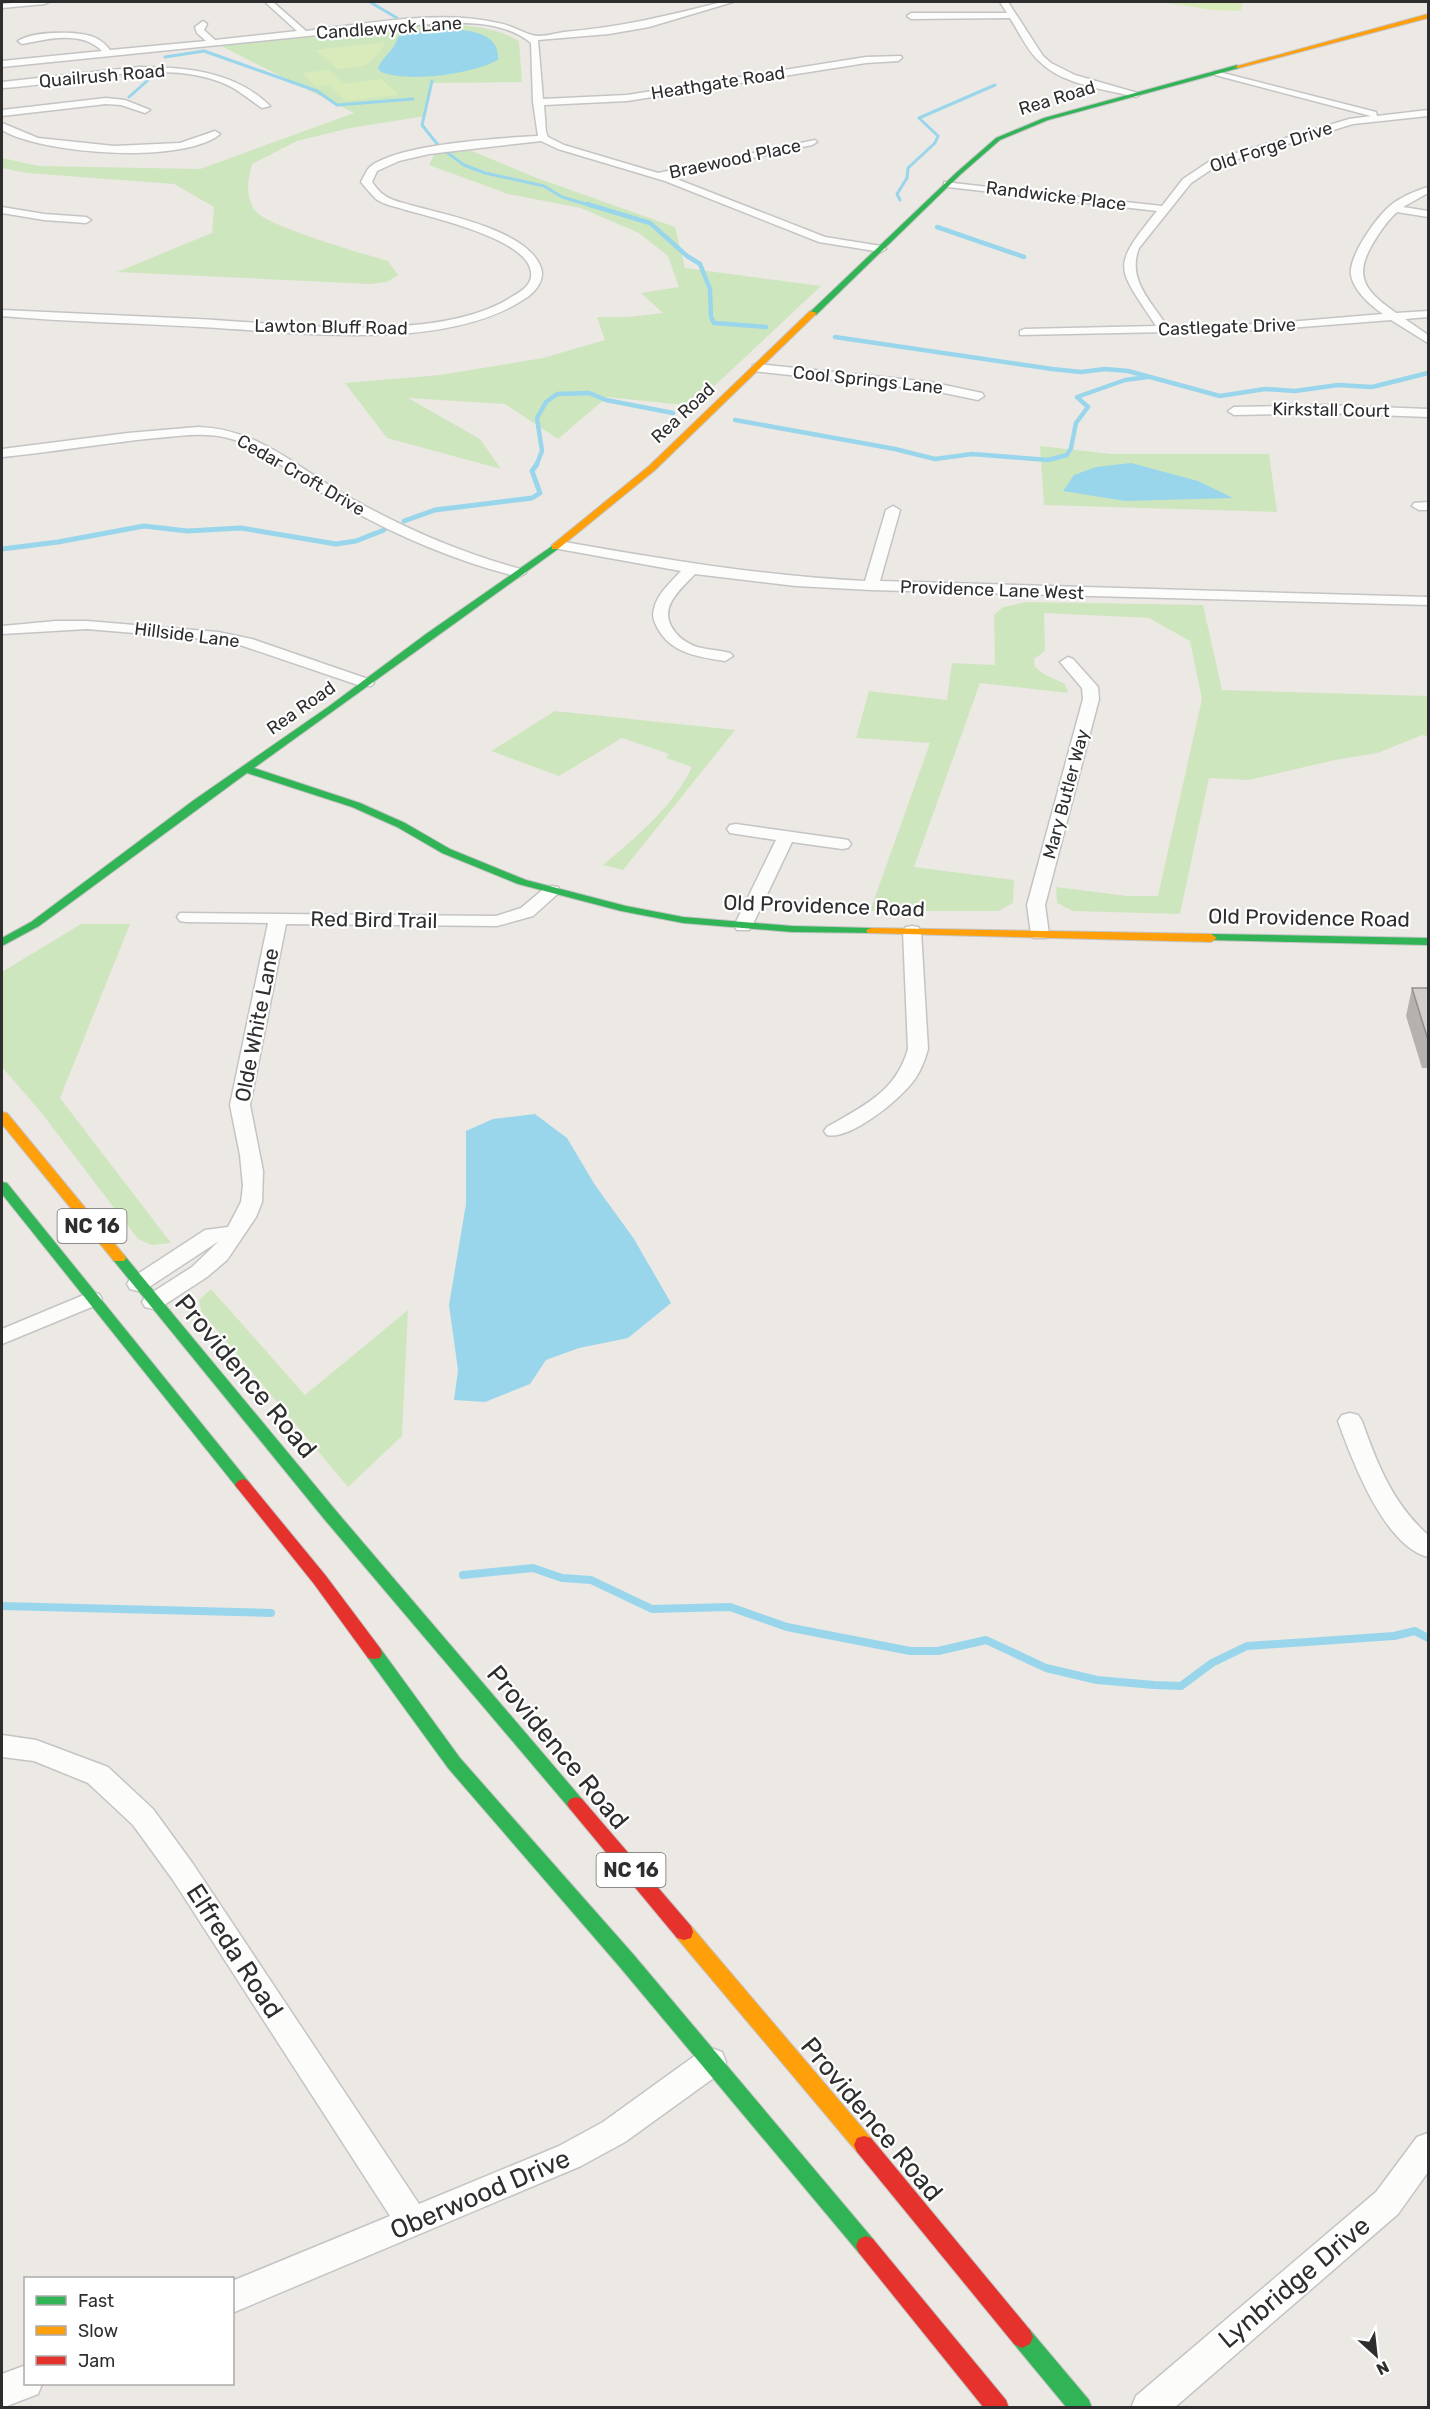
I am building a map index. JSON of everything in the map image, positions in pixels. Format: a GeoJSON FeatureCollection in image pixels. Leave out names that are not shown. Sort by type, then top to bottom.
{"type":"FeatureCollection","features":[{"type":"Feature","properties":{"kind":"main road","name":"Rea Road"},"geometry":{"type":"LineString","coordinates":[[2,943],[34,924],[198,801],[559,545],[652,468],[881,249],[947,191],[992,143],[1046,118],[1427,16]]}},
{"type":"Feature","properties":{"kind":"main road","name":"Old Providence Road"},"geometry":{"type":"LineString","coordinates":[[246,769],[356,805],[401,825],[446,851],[475,864],[552,891],[660,916],[743,926],[1428,942]]}},
{"type":"Feature","properties":{"kind":"main road","name":"Providence Road"},"geometry":{"type":"LineString","coordinates":[[2,1116],[153,1302],[852,2130],[1081,2408]]}},
{"type":"Feature","properties":{"kind":"main road","name":"NC 16"},"geometry":{"type":"LineString","coordinates":[[2,1186],[320,1580],[454,1763],[626,1960],[838,2212],[998,2408]]}},
{"type":"Feature","properties":{"kind":"street"},"geometry":{"type":"LineString","coordinates":[[2,6],[45,2]]}},
{"type":"Feature","properties":{"kind":"street"},"geometry":{"type":"LineString","coordinates":[[269,2],[304,33]]}},
{"type":"Feature","properties":{"kind":"street"},"geometry":{"type":"LineString","coordinates":[[729,2],[639,26],[532,38],[535,42],[538,102],[541,132],[544,138],[574,152],[659,176],[823,240],[881,249]]}},
{"type":"Feature","properties":{"kind":"street"},"geometry":{"type":"LineString","coordinates":[[1004,2],[1040,58],[1048,66],[1066,74],[1136,94]]}},
{"type":"Feature","properties":{"kind":"street"},"geometry":{"type":"LineString","coordinates":[[911,16],[1013,15]]}},
{"type":"Feature","properties":{"kind":"street","name":"Candlewyck Lane"},"geometry":{"type":"LineString","coordinates":[[2,64],[416,22],[450,21],[505,27],[532,38]]}},
{"type":"Feature","properties":{"kind":"street"},"geometry":{"type":"LineString","coordinates":[[203,24],[200,31],[212,42]]}},
{"type":"Feature","properties":{"kind":"street"},"geometry":{"type":"LineString","coordinates":[[22,41],[66,36],[90,38],[101,44],[108,53]]}},
{"type":"Feature","properties":{"kind":"street","name":"Heathgate Road"},"geometry":{"type":"LineString","coordinates":[[538,102],[613,100],[866,60],[898,57]]}},
{"type":"Feature","properties":{"kind":"street"},"geometry":{"type":"LineString","coordinates":[[2,64],[15,81],[15,84],[2,98]]}},
{"type":"Feature","properties":{"kind":"street","name":"Quailrush Road"},"geometry":{"type":"LineString","coordinates":[[2,85],[140,70],[185,70],[210,75],[257,97],[265,106]]}},
{"type":"Feature","properties":{"kind":"street"},"geometry":{"type":"LineString","coordinates":[[1218,73],[1382,116]]}},
{"type":"Feature","properties":{"kind":"street"},"geometry":{"type":"LineString","coordinates":[[2,113],[106,101],[122,102],[145,110]]}},
{"type":"Feature","properties":{"kind":"street","name":"Old Forge Drive"},"geometry":{"type":"LineString","coordinates":[[1164,330],[1138,291],[1128,266],[1134,247],[1187,181],[1214,163],[1341,124],[1382,116],[1428,113]]}},
{"type":"Feature","properties":{"kind":"street"},"geometry":{"type":"LineString","coordinates":[[2,126],[17,135],[50,144],[117,148],[181,145],[215,134]]}},
{"type":"Feature","properties":{"kind":"street","name":"Lawton Bluff Road"},"geometry":{"type":"LineString","coordinates":[[2,314],[366,331],[441,325],[490,312],[520,298],[533,286],[537,270],[527,254],[501,238],[483,231],[381,198],[369,189],[366,183],[367,177],[382,164],[408,154],[544,138]]}},
{"type":"Feature","properties":{"kind":"street","name":"Braewood Place"},"geometry":{"type":"LineString","coordinates":[[659,176],[812,142]]}},
{"type":"Feature","properties":{"kind":"street"},"geometry":{"type":"LineString","coordinates":[[1428,190],[1393,208],[1383,218],[1360,257],[1356,270],[1358,281],[1369,297],[1428,340]]}},
{"type":"Feature","properties":{"kind":"street","name":"Randwicke Place"},"geometry":{"type":"LineString","coordinates":[[947,191],[1165,209]]}},
{"type":"Feature","properties":{"kind":"street"},"geometry":{"type":"LineString","coordinates":[[1393,208],[1428,214]]}},
{"type":"Feature","properties":{"kind":"street"},"geometry":{"type":"LineString","coordinates":[[2,210],[44,217],[86,219]]}},
{"type":"Feature","properties":{"kind":"street","name":"Castlegate Drive"},"geometry":{"type":"LineString","coordinates":[[1024,333],[1314,324],[1428,314]]}},
{"type":"Feature","properties":{"kind":"street","name":"Cool Springs Lane"},"geometry":{"type":"LineString","coordinates":[[757,368],[930,386],[978,396]]}},
{"type":"Feature","properties":{"kind":"street","name":"Kirkstall Court"},"geometry":{"type":"LineString","coordinates":[[1234,411],[1325,409],[1428,413]]}},
{"type":"Feature","properties":{"kind":"street","name":"Cedar Croft Drive"},"geometry":{"type":"LineString","coordinates":[[2,453],[163,434],[212,432],[230,434],[267,451],[324,489],[366,512],[478,561],[519,573]]}},
{"type":"Feature","properties":{"kind":"street"},"geometry":{"type":"LineString","coordinates":[[871,586],[893,510]]}},
{"type":"Feature","properties":{"kind":"street","name":"Providence Lane West"},"geometry":{"type":"LineString","coordinates":[[559,545],[691,569],[795,582],[1428,602]]}},
{"type":"Feature","properties":{"kind":"street"},"geometry":{"type":"LineString","coordinates":[[691,569],[664,600],[659,615],[666,632],[682,646],[699,653],[725,656]]}},
{"type":"Feature","properties":{"kind":"street","name":"Hillside Lane"},"geometry":{"type":"LineString","coordinates":[[2,630],[56,625],[87,625],[218,636],[247,642],[366,683]]}},
{"type":"Feature","properties":{"kind":"street","name":"Mary Butler Way"},"geometry":{"type":"LineString","coordinates":[[1040,934],[1036,904],[1091,699],[1090,687],[1068,662]]}},
{"type":"Feature","properties":{"kind":"street"},"geometry":{"type":"LineString","coordinates":[[736,829],[842,844]]}},
{"type":"Feature","properties":{"kind":"street"},"geometry":{"type":"LineString","coordinates":[[743,926],[786,836]]}},
{"type":"Feature","properties":{"kind":"street","name":"Red Bird Trail"},"geometry":{"type":"LineString","coordinates":[[186,917],[497,921],[526,912],[552,891]]}},
{"type":"Feature","properties":{"kind":"street","name":"Olde White Lane"},"geometry":{"type":"LineString","coordinates":[[153,1302],[213,1261],[227,1248],[246,1219],[253,1199],[254,1168],[243,1128],[240,1105],[278,918]]}},
{"type":"Feature","properties":{"kind":"street"},"geometry":{"type":"LineString","coordinates":[[834,1131],[893,1094],[904,1083],[916,1061],[918,1049],[912,931]]}},
{"type":"Feature","properties":{"kind":"street"},"geometry":{"type":"LineString","coordinates":[[138,1284],[213,1235],[235,1233]]}},
{"type":"Feature","properties":{"kind":"street"},"geometry":{"type":"LineString","coordinates":[[2,1337],[91,1299]]}},
{"type":"Feature","properties":{"kind":"street"},"geometry":{"type":"LineString","coordinates":[[1350,1421],[1375,1487],[1396,1516],[1428,1548]]}},
{"type":"Feature","properties":{"kind":"street","name":"Elfreda Road"},"geometry":{"type":"LineString","coordinates":[[2,1746],[36,1751],[98,1775],[143,1817],[183,1872],[413,2223]]}},
{"type":"Feature","properties":{"kind":"street","name":"Oberwood Drive"},"geometry":{"type":"LineString","coordinates":[[234,2296],[570,2156],[614,2132],[711,2062]]}},
{"type":"Feature","properties":{"kind":"street","name":"Lynbridge Drive"},"geometry":{"type":"LineString","coordinates":[[1149,2408],[1387,2203],[1428,2147]]}},
{"type":"Feature","properties":{"kind":"street"},"geometry":{"type":"LineString","coordinates":[[2,2391],[24,2383]]}},
{"type":"Feature","properties":{"kind":"green space"},"geometry":{"type":"Polygon","coordinates":[[[1161,2],[1243,2],[1241,11],[1213,10],[1161,2]]]}},
{"type":"Feature","properties":{"kind":"green space"},"geometry":{"type":"Polygon","coordinates":[[[420,25],[484,28],[519,41],[522,82],[430,83],[426,116],[350,128],[297,141],[252,164],[249,182],[248,193],[251,203],[261,216],[316,239],[388,261],[398,275],[387,282],[370,284],[117,272],[212,233],[214,207],[174,184],[27,173],[2,168],[2,158],[39,166],[200,169],[354,113],[219,45],[420,25]]]}},
{"type":"Feature","properties":{"kind":"green space"},"geometry":{"type":"Polygon","coordinates":[[[386,42],[371,61],[356,67],[337,69],[316,50],[386,42]]]}},
{"type":"Feature","properties":{"kind":"green space"},"geometry":{"type":"Polygon","coordinates":[[[329,70],[343,84],[381,79],[399,95],[346,101],[328,85],[316,87],[302,73],[329,70]]]}},
{"type":"Feature","properties":{"kind":"green space"},"geometry":{"type":"Polygon","coordinates":[[[467,149],[537,178],[675,227],[685,268],[821,286],[693,406],[607,397],[558,439],[505,404],[408,398],[480,439],[501,469],[387,438],[345,383],[440,375],[543,358],[605,340],[597,317],[629,317],[663,313],[641,293],[679,287],[668,256],[639,233],[581,208],[508,194],[429,165],[435,153],[467,149]]]}},
{"type":"Feature","properties":{"kind":"green space"},"geometry":{"type":"Polygon","coordinates":[[[1040,446],[1112,454],[1269,454],[1277,512],[1044,505],[1040,446]]]}},
{"type":"Feature","properties":{"kind":"green space"},"geometry":{"type":"Polygon","coordinates":[[[1027,602],[1203,605],[1222,690],[1428,696],[1428,736],[1422,735],[1378,753],[1335,760],[1249,780],[1209,778],[1180,914],[1073,911],[1057,903],[1056,887],[1127,896],[1158,896],[1202,699],[1190,641],[1149,618],[1044,613],[1045,651],[1034,659],[1035,667],[1065,684],[1068,693],[980,683],[914,867],[1014,880],[1013,903],[998,911],[870,911],[930,743],[856,738],[869,691],[947,700],[952,663],[995,665],[994,615],[1003,607],[1027,602]]]}},
{"type":"Feature","properties":{"kind":"green space"},"geometry":{"type":"Polygon","coordinates":[[[555,711],[735,730],[623,870],[603,865],[641,832],[664,808],[684,782],[692,767],[666,758],[669,754],[622,738],[559,776],[491,751],[555,711]]]}},
{"type":"Feature","properties":{"kind":"green space"},"geometry":{"type":"Polygon","coordinates":[[[81,924],[130,924],[60,1098],[171,1243],[151,1245],[138,1239],[40,1111],[2,1067],[2,972],[81,924]]]}},
{"type":"Feature","properties":{"kind":"green space"},"geometry":{"type":"Polygon","coordinates":[[[211,1289],[305,1395],[408,1310],[402,1436],[348,1487],[201,1311],[199,1300],[211,1289]]]}},
{"type":"Feature","properties":{"kind":"water"},"geometry":{"type":"Polygon","coordinates":[[[443,29],[470,31],[487,37],[494,43],[498,60],[457,73],[423,77],[393,75],[381,72],[378,68],[398,37],[406,33],[443,29]]]}},
{"type":"Feature","properties":{"kind":"water"},"geometry":{"type":"Polygon","coordinates":[[[1131,463],[1198,481],[1233,498],[1125,501],[1063,491],[1074,475],[1096,467],[1131,463]]]}},
{"type":"Feature","properties":{"kind":"water"},"geometry":{"type":"Polygon","coordinates":[[[535,1114],[567,1138],[595,1185],[634,1239],[671,1303],[628,1338],[579,1348],[546,1360],[530,1384],[485,1402],[454,1400],[458,1370],[449,1305],[466,1204],[466,1131],[493,1119],[535,1114]]]}},
{"type":"Feature","properties":{"kind":"building"},"geometry":{"type":"Polygon","coordinates":[[[1412,988],[1428,988],[1428,1040],[1412,988]]]}},
{"type":"Feature","properties":{"kind":"waterway"},"geometry":{"type":"LineString","coordinates":[[370,2],[397,18]]}},
{"type":"Feature","properties":{"kind":"waterway"},"geometry":{"type":"LineString","coordinates":[[165,57],[204,51],[317,91],[337,105],[413,99]]}},
{"type":"Feature","properties":{"kind":"waterway"},"geometry":{"type":"LineString","coordinates":[[129,97],[156,73]]}},
{"type":"Feature","properties":{"kind":"waterway"},"geometry":{"type":"LineString","coordinates":[[432,81],[422,125],[438,145]]}},
{"type":"Feature","properties":{"kind":"waterway"},"geometry":{"type":"LineString","coordinates":[[900,200],[897,194],[907,178],[908,168],[935,143],[938,136],[919,118],[995,85]]}},
{"type":"Feature","properties":{"kind":"waterway"},"geometry":{"type":"LineString","coordinates":[[445,151],[464,165],[485,173],[544,186],[562,197],[592,206]]}},
{"type":"Feature","properties":{"kind":"waterway"},"geometry":{"type":"LineString","coordinates":[[587,204],[650,223],[687,256],[700,264],[710,289],[711,317],[714,323],[766,327]]}},
{"type":"Feature","properties":{"kind":"waterway"},"geometry":{"type":"LineString","coordinates":[[937,227],[1024,257]]}},
{"type":"Feature","properties":{"kind":"waterway"},"geometry":{"type":"LineString","coordinates":[[835,337],[1052,369],[1081,372],[1105,369],[1128,371],[1220,396],[1265,389],[1295,391],[1338,385],[1372,387],[1428,373]]}},
{"type":"Feature","properties":{"kind":"waterway"},"geometry":{"type":"LineString","coordinates":[[735,420],[895,449],[935,459],[972,454],[1048,460],[1067,455],[1071,448],[1076,423],[1088,407],[1077,397],[1125,380],[1147,377]]}},
{"type":"Feature","properties":{"kind":"waterway"},"geometry":{"type":"LineString","coordinates":[[537,465],[542,451],[537,418],[546,402],[557,394],[589,393],[606,400],[673,413]]}},
{"type":"Feature","properties":{"kind":"waterway"},"geometry":{"type":"LineString","coordinates":[[404,521],[435,510],[532,498],[540,493],[532,471],[537,465]]}},
{"type":"Feature","properties":{"kind":"waterway"},"geometry":{"type":"LineString","coordinates":[[2,549],[58,542],[144,526],[187,531],[241,528],[336,544],[356,541],[384,530]]}},
{"type":"Feature","properties":{"kind":"waterway"},"geometry":{"type":"LineString","coordinates":[[463,1575],[533,1568],[562,1578],[591,1580],[652,1609],[730,1607],[787,1627],[910,1651],[938,1651],[986,1640],[1046,1668],[1097,1680],[1154,1685],[1181,1686],[1212,1663],[1247,1646],[1394,1636],[1415,1631],[1428,1638]]}},
{"type":"Feature","properties":{"kind":"waterway"},"geometry":{"type":"LineString","coordinates":[[2,1606],[271,1613]]}},
{"type":"Feature","properties":{"kind":"traffic: fast"},"geometry":{"type":"LineString","coordinates":[[813,313],[959,173],[998,139],[1046,119],[1237,67]]}},
{"type":"Feature","properties":{"kind":"traffic: fast"},"geometry":{"type":"LineString","coordinates":[[2,943],[35,924],[198,802],[332,709],[429,636],[555,547]]}},
{"type":"Feature","properties":{"kind":"traffic: fast"},"geometry":{"type":"LineString","coordinates":[[246,769],[356,805],[401,825],[446,851],[522,882],[625,909],[683,920],[792,929],[872,931]]}},
{"type":"Feature","properties":{"kind":"traffic: fast"},"geometry":{"type":"LineString","coordinates":[[1211,938],[1428,942]]}},
{"type":"Feature","properties":{"kind":"traffic: fast"},"geometry":{"type":"LineString","coordinates":[[2,1186],[243,1485]]}},
{"type":"Feature","properties":{"kind":"traffic: fast"},"geometry":{"type":"LineString","coordinates":[[119,1258],[331,1516],[576,1804]]}},
{"type":"Feature","properties":{"kind":"traffic: fast"},"geometry":{"type":"LineString","coordinates":[[374,1653],[454,1763],[626,1960],[866,2246]]}},
{"type":"Feature","properties":{"kind":"traffic: fast"},"geometry":{"type":"LineString","coordinates":[[1022,2337],[1081,2408]]}},
{"type":"Feature","properties":{"kind":"traffic: slow"},"geometry":{"type":"LineString","coordinates":[[1237,67],[1428,16]]}},
{"type":"Feature","properties":{"kind":"traffic: slow"},"geometry":{"type":"LineString","coordinates":[[555,547],[652,468],[813,313]]}},
{"type":"Feature","properties":{"kind":"traffic: slow"},"geometry":{"type":"LineString","coordinates":[[872,931],[1211,938]]}},
{"type":"Feature","properties":{"kind":"traffic: slow"},"geometry":{"type":"LineString","coordinates":[[2,1116],[119,1258]]}},
{"type":"Feature","properties":{"kind":"traffic: slow"},"geometry":{"type":"LineString","coordinates":[[684,1932],[864,2145]]}},
{"type":"Feature","properties":{"kind":"traffic: jam"},"geometry":{"type":"LineString","coordinates":[[243,1485],[320,1580],[374,1653]]}},
{"type":"Feature","properties":{"kind":"traffic: jam"},"geometry":{"type":"LineString","coordinates":[[576,1804],[684,1932]]}},
{"type":"Feature","properties":{"kind":"traffic: jam"},"geometry":{"type":"LineString","coordinates":[[864,2145],[1022,2337]]}},
{"type":"Feature","properties":{"kind":"traffic: jam"},"geometry":{"type":"LineString","coordinates":[[866,2246],[998,2408]]}}]}
